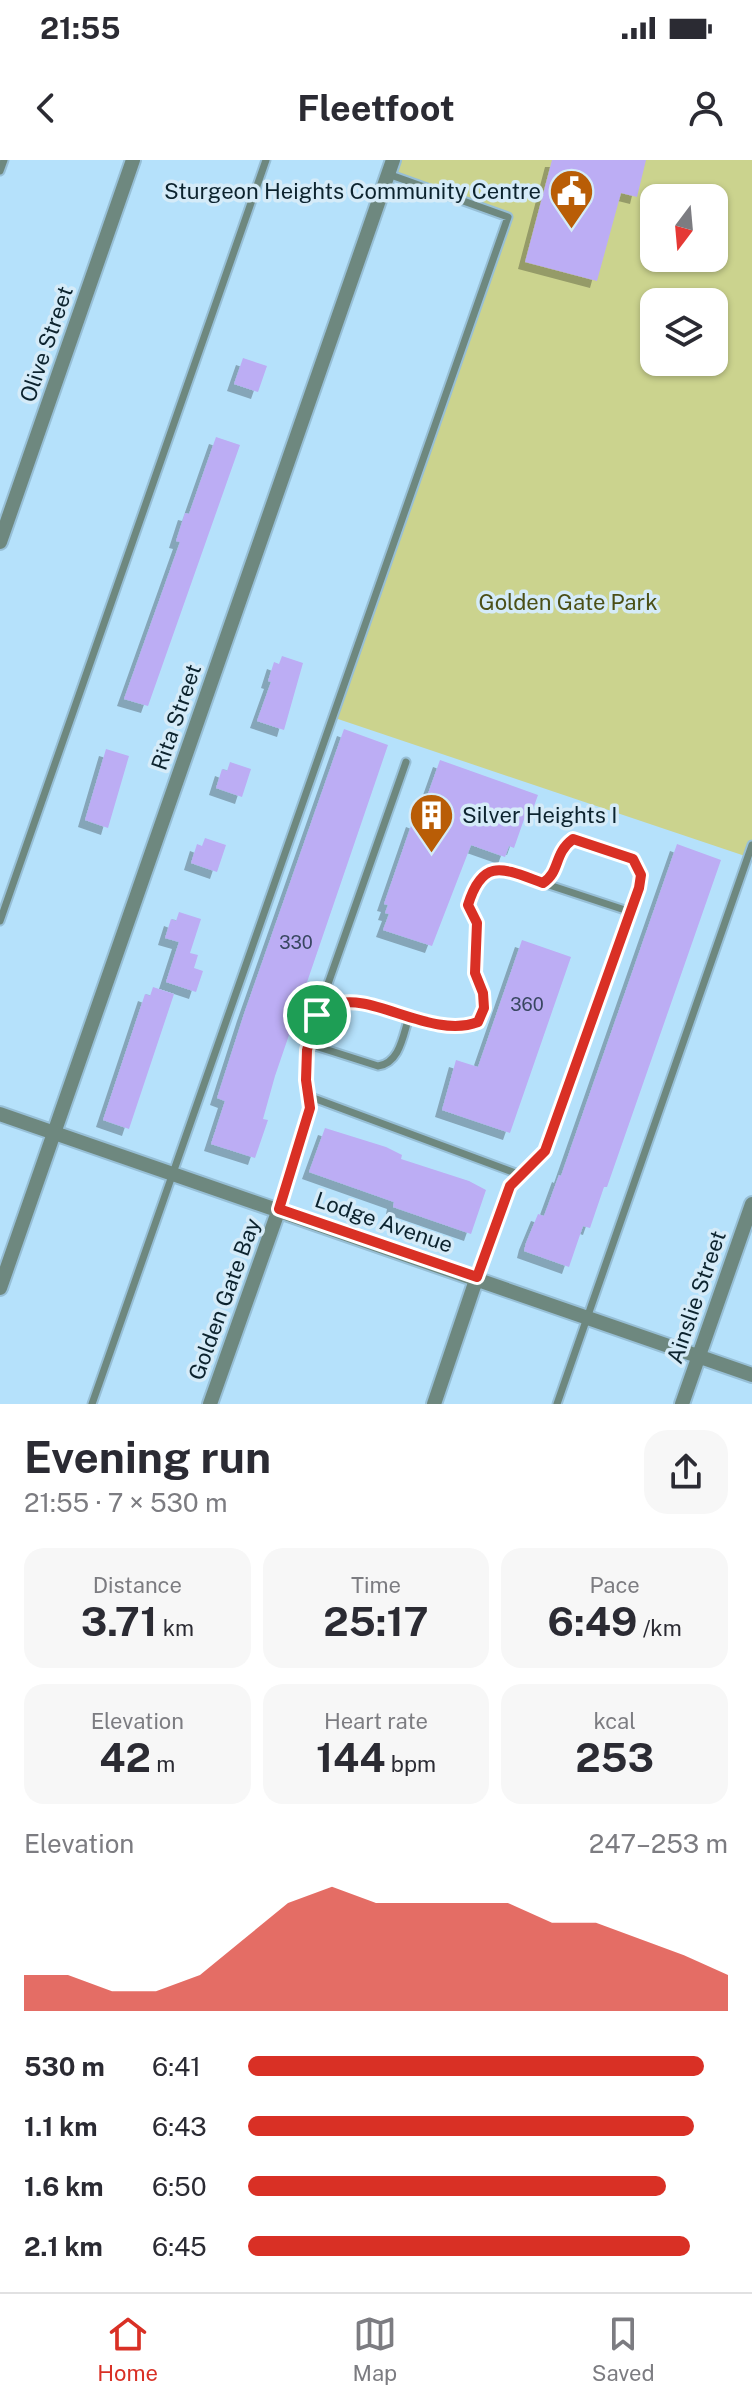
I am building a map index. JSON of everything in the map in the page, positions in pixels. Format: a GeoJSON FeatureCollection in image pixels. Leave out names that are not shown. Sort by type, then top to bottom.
{"type":"FeatureCollection","features":[{"type":"Feature","properties":{"kind":"street","name":"Olive Street"},"geometry":{"type":"LineString","coordinates":[[0,542],[133,160]]}},
{"type":"Feature","properties":{"kind":"street","name":"Rita Street"},"geometry":{"type":"LineString","coordinates":[[0,1288],[391,167]]}},
{"type":"Feature","properties":{"kind":"street","name":"Lodge Avenue"},"geometry":{"type":"LineString","coordinates":[[0,1114],[477,1277],[752,1375]]}},
{"type":"Feature","properties":{"kind":"street","name":"Ainslie Street"},"geometry":{"type":"LineString","coordinates":[[682,1404],[752,1204]]}},
{"type":"Feature","properties":{"kind":"street","name":"Golden Gate Bay"},"geometry":{"type":"LineString","coordinates":[[210,1404],[279,1209]]}},
{"type":"Feature","properties":{"kind":"street"},"geometry":{"type":"LineString","coordinates":[[434,1404],[477,1277]]}},
{"type":"Feature","properties":{"kind":"lane"},"geometry":{"type":"LineString","coordinates":[[0,171],[4,160]]}},
{"type":"Feature","properties":{"kind":"lane"},"geometry":{"type":"LineString","coordinates":[[0,921],[266,160]]}},
{"type":"Feature","properties":{"kind":"lane"},"geometry":{"type":"LineString","coordinates":[[92,1404],[508,217],[391,167]]}},
{"type":"Feature","properties":{"kind":"lane"},"geometry":{"type":"LineString","coordinates":[[279,1209],[310,1108],[306,1080],[309,1044],[317,1015],[406,762]]}},
{"type":"Feature","properties":{"kind":"lane"},"geometry":{"type":"LineString","coordinates":[[477,1277],[510,1186],[545,1151],[631,912],[641,875],[633,859],[573,839],[562,847],[551,877],[543,883]]}},
{"type":"Feature","properties":{"kind":"lane"},"geometry":{"type":"LineString","coordinates":[[557,1404],[752,845]]}},
{"type":"Feature","properties":{"kind":"lane"},"geometry":{"type":"LineString","coordinates":[[317,1015],[336,1003],[362,1004],[437,1025],[463,1028],[478,1022],[484,1008],[483,993],[475,973],[477,923],[468,905],[474,884],[488,873],[502,868],[631,912]]}},
{"type":"Feature","properties":{"kind":"lane"},"geometry":{"type":"LineString","coordinates":[[309,1044],[378,1066],[388,1065],[395,1058],[409,1017]]}},
{"type":"Feature","properties":{"kind":"lane"},"geometry":{"type":"LineString","coordinates":[[308,1096],[521,1175]]}},
{"type":"Feature","properties":{"kind":"green space","name":"Golden Gate Park"},"geometry":{"type":"Polygon","coordinates":[[[393,160],[752,160],[752,845],[748,857],[332,717],[507,218],[388,174],[393,160]]]}},
{"type":"Feature","properties":{"kind":"building","name":"Sturgeon Heights Community Centre"},"geometry":{"type":"Polygon","coordinates":[[[552,160],[646,160],[637,197],[621,193],[597,281],[525,262],[552,160]]]}},
{"type":"Feature","properties":{"kind":"building"},"geometry":{"type":"Polygon","coordinates":[[[243,358],[267,366],[258,392],[234,384],[243,358]]]}},
{"type":"Feature","properties":{"kind":"building"},"geometry":{"type":"Polygon","coordinates":[[[216,437],[240,445],[148,706],[124,699],[180,542],[176,541],[185,513],[189,514],[216,437]]]}},
{"type":"Feature","properties":{"kind":"building"},"geometry":{"type":"Polygon","coordinates":[[[282,656],[303,663],[284,730],[257,721],[271,682],[268,681],[274,662],[279,664],[282,656]]]}},
{"type":"Feature","properties":{"kind":"building"},"geometry":{"type":"Polygon","coordinates":[[[344,729],[388,745],[275,1076],[263,1119],[268,1120],[255,1158],[211,1144],[225,1101],[217,1098],[344,729]]]}},
{"type":"Feature","properties":{"kind":"building"},"geometry":{"type":"Polygon","coordinates":[[[106,749],[129,756],[108,828],[85,820],[106,749]]]}},
{"type":"Feature","properties":{"kind":"building","name":"Silver Heights I"},"geometry":{"type":"Polygon","coordinates":[[[440,760],[538,795],[533,809],[528,808],[514,848],[509,846],[505,857],[471,845],[432,946],[383,930],[389,914],[385,913],[388,905],[384,904],[413,820],[418,822],[440,760]]]}},
{"type":"Feature","properties":{"kind":"building"},"geometry":{"type":"Polygon","coordinates":[[[230,762],[251,769],[242,797],[216,788],[222,769],[227,771],[230,762]]]}},
{"type":"Feature","properties":{"kind":"building"},"geometry":{"type":"Polygon","coordinates":[[[205,838],[226,845],[217,872],[191,863],[197,844],[202,846],[205,838]]]}},
{"type":"Feature","properties":{"kind":"building"},"geometry":{"type":"Polygon","coordinates":[[[677,844],[721,860],[607,1187],[604,1187],[590,1228],[583,1226],[569,1267],[524,1251],[526,1243],[538,1214],[544,1216],[561,1176],[677,844]]]}},
{"type":"Feature","properties":{"kind":"building"},"geometry":{"type":"Polygon","coordinates":[[[179,912],[201,919],[190,953],[198,955],[194,968],[203,971],[196,992],[166,982],[179,942],[165,938],[171,919],[176,921],[179,912]]]}},
{"type":"Feature","properties":{"kind":"building"},"geometry":{"type":"Polygon","coordinates":[[[522,940],[571,957],[510,1133],[442,1110],[456,1060],[478,1067],[522,940]]]}},
{"type":"Feature","properties":{"kind":"building"},"geometry":{"type":"Polygon","coordinates":[[[153,987],[174,994],[129,1129],[103,1120],[145,994],[150,996],[153,987]]]}},
{"type":"Feature","properties":{"kind":"building"},"geometry":{"type":"Polygon","coordinates":[[[325,1128],[386,1147],[402,1155],[401,1159],[469,1181],[486,1190],[471,1234],[393,1207],[394,1202],[309,1172],[325,1128]]]}},
{"type":"Feature","properties":{"kind":"place","name":"Sturgeon Heights Community Centre"},"geometry":{"type":"Point","coordinates":[572,230]}},
{"type":"Feature","properties":{"kind":"place","name":"Silver Heights I"},"geometry":{"type":"Point","coordinates":[431,854]}},
{"type":"Feature","properties":{"kind":"route"},"geometry":{"type":"LineString","coordinates":[[573,839],[633,859],[641,875],[545,1151],[510,1186],[477,1277],[279,1209],[310,1108],[306,1080],[307,1050],[317,1015],[336,1003],[362,1004],[437,1025],[463,1028],[478,1022],[484,1008],[483,993],[475,973],[477,923],[468,905],[474,884],[488,873],[502,868],[543,883],[551,877],[562,847],[573,839]]}}]}
